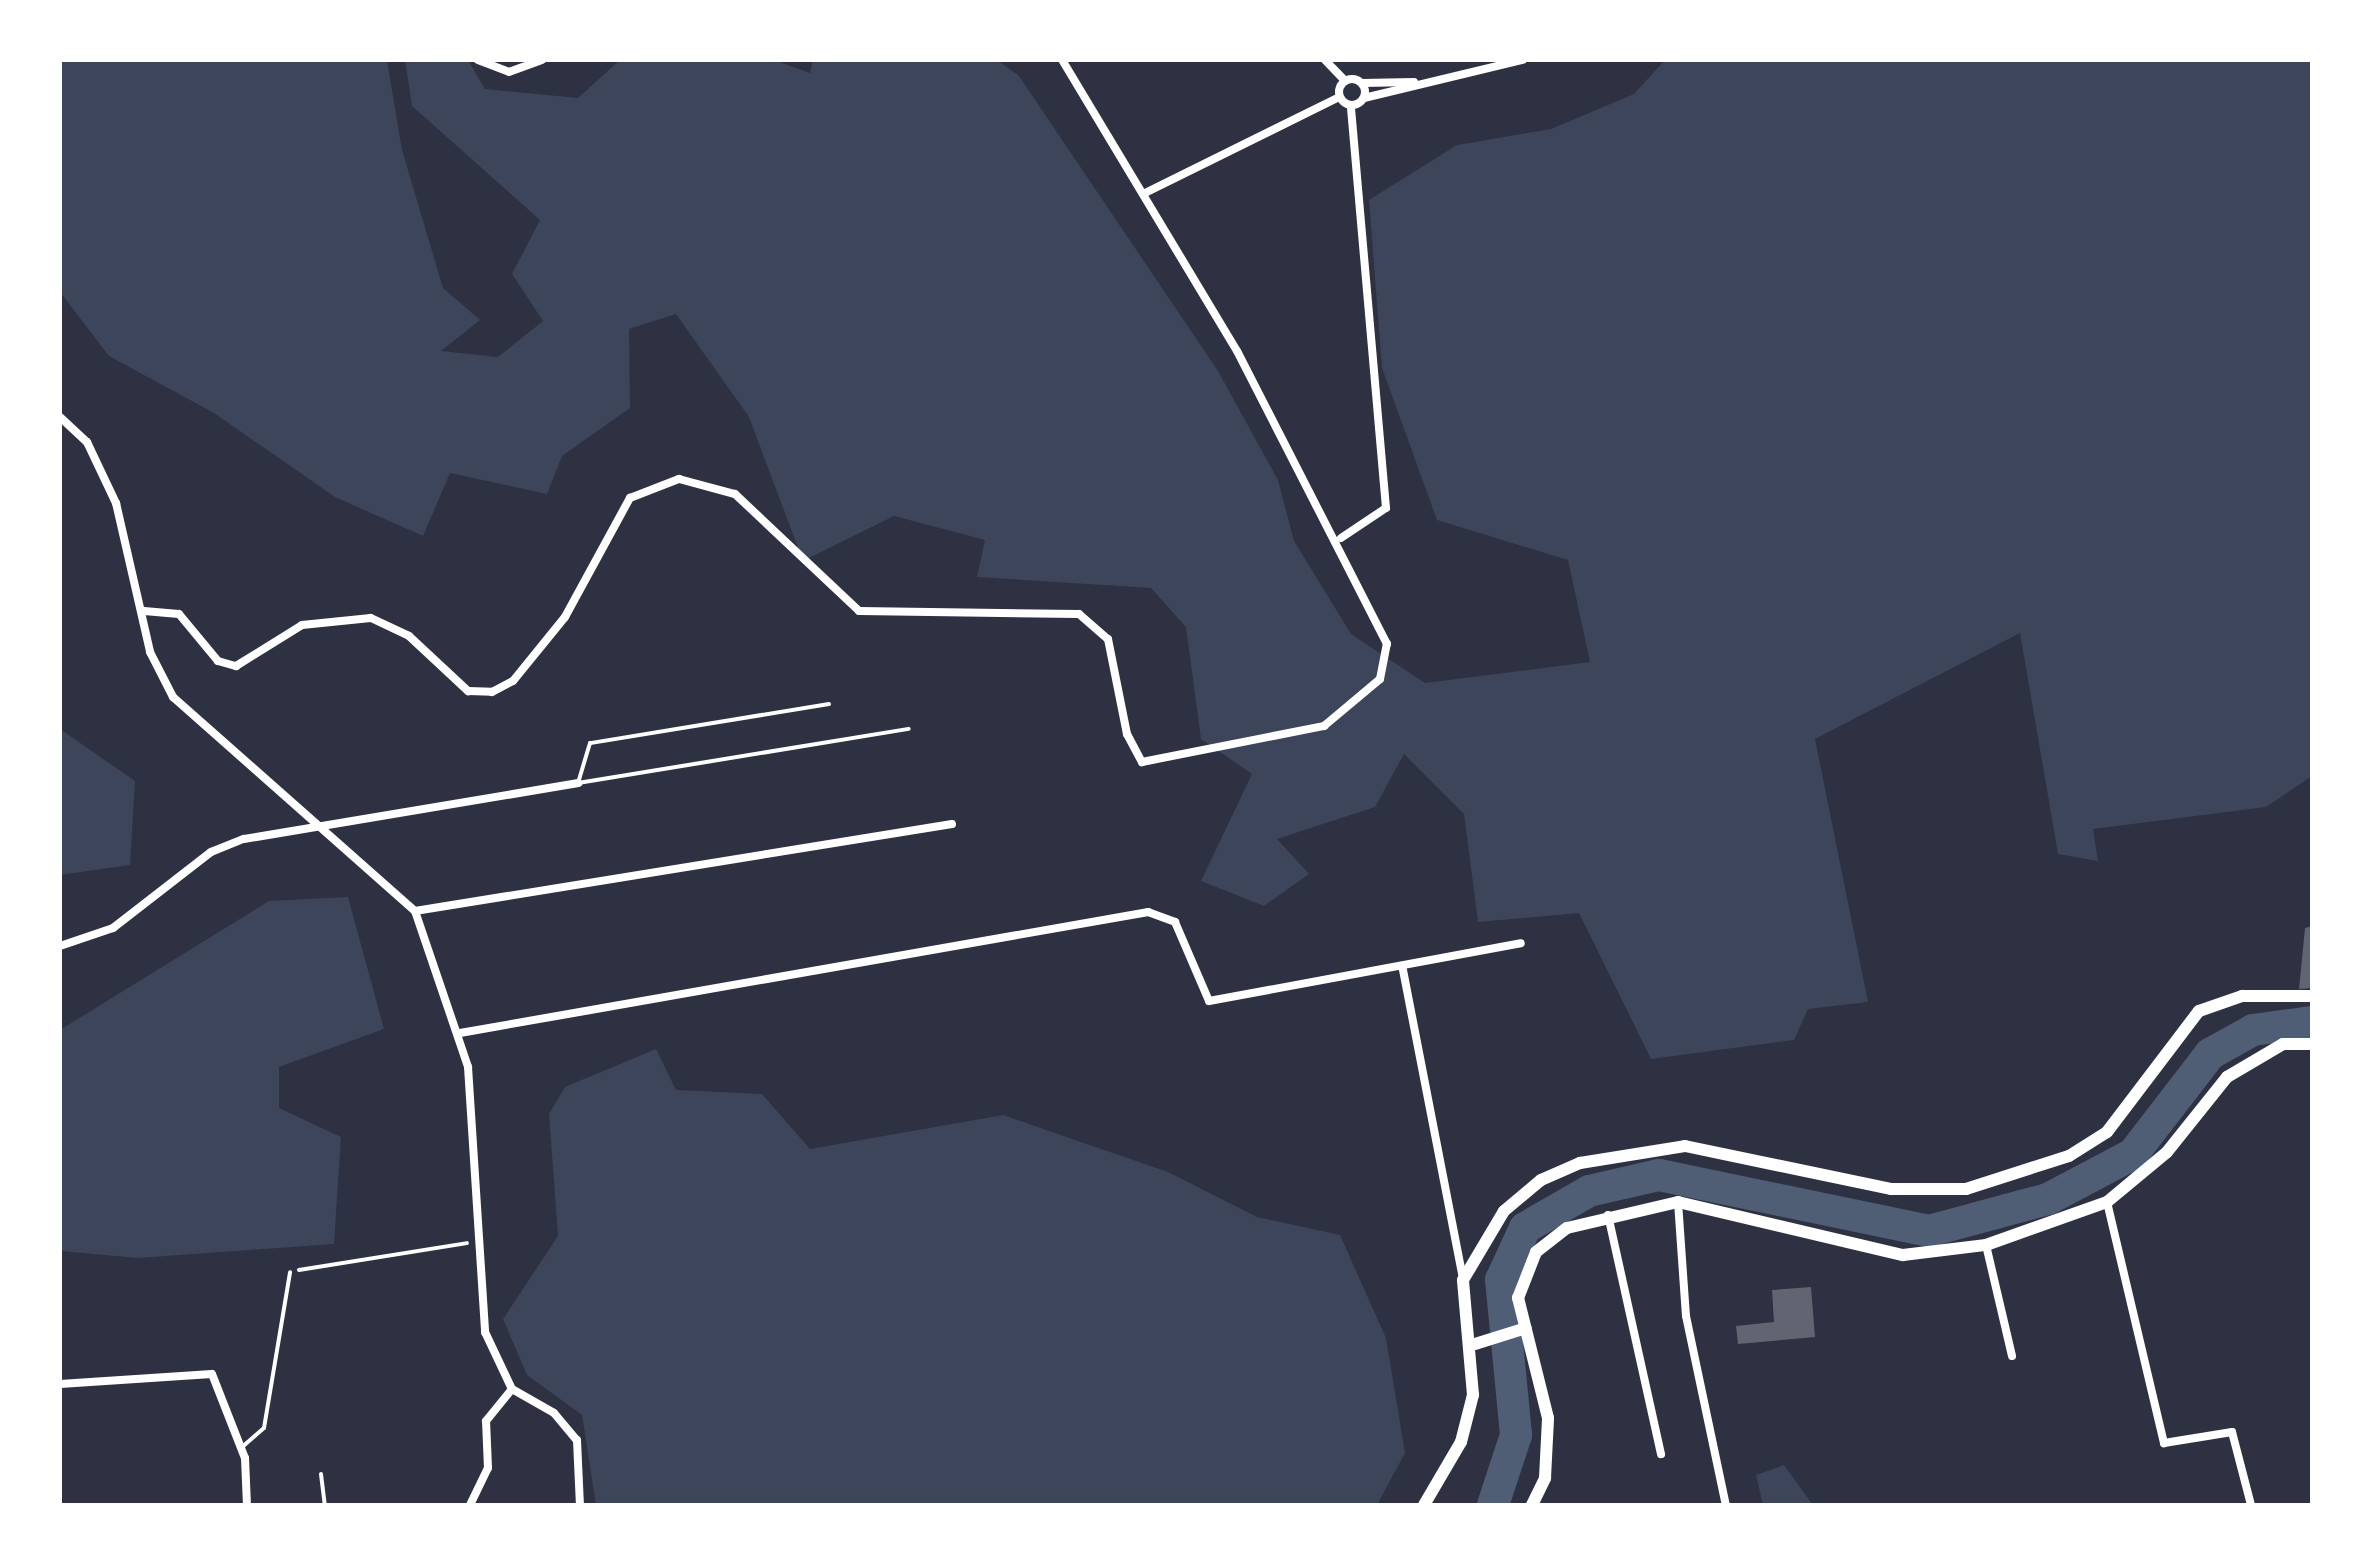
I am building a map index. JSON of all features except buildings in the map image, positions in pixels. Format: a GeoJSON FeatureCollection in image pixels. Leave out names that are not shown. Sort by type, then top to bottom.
{"type":"FeatureCollection","features":[{"type":"Feature","properties":{"kind":"main road"},"geometry":{"type":"LineString","coordinates":[[1424,1505],[1461,1442],[1475,1344],[1463,1280],[1518,1197],[1580,1163],[1618,1154],[1710,1148],[1792,1173],[1923,1192],[2032,1170],[2121,1119],[2199,1011],[2242,996],[2312,996]]}},
{"type":"Feature","properties":{"kind":"main road"},"geometry":{"type":"LineString","coordinates":[[1532,1505],[1548,1459],[1548,1418],[1518,1298],[1536,1252],[1567,1228],[1608,1215],[1678,1202],[1903,1255],[1986,1246],[2107,1202],[2168,1152],[2227,1077],[2283,1044],[2312,1044]]}},
{"type":"Feature","properties":{"kind":"main road"},"geometry":{"type":"LineString","coordinates":[[1475,1344],[1526,1328]]}},
{"type":"Feature","properties":{"kind":"street"},"geometry":{"type":"LineString","coordinates":[[478,60],[510,72],[542,60]]}},
{"type":"Feature","properties":{"kind":"street"},"geometry":{"type":"LineString","coordinates":[[144,611],[179,614],[218,661],[236,666],[302,625],[371,618],[409,636],[468,690],[492,692],[513,681],[565,616],[630,498],[679,479],[735,494],[859,610],[1079,614],[1108,639],[1133,755],[1154,764],[1324,726],[1380,678],[1387,644],[1340,538],[1062,60]]}},
{"type":"Feature","properties":{"kind":"street"},"geometry":{"type":"LineString","coordinates":[[1325,60],[1344,80],[1428,82]]}},
{"type":"Feature","properties":{"kind":"street"},"geometry":{"type":"LineString","coordinates":[[1351,106],[1364,98],[1522,60]]}},
{"type":"Feature","properties":{"kind":"street"},"geometry":{"type":"LineString","coordinates":[[1143,194],[1339,98],[1344,80]]}},
{"type":"Feature","properties":{"kind":"street"},"geometry":{"type":"LineString","coordinates":[[1362,83],[1364,98]]}},
{"type":"Feature","properties":{"kind":"street"},"geometry":{"type":"LineString","coordinates":[[1339,98],[1351,106]]}},
{"type":"Feature","properties":{"kind":"street"},"geometry":{"type":"LineString","coordinates":[[1340,538],[1386,508],[1351,106]]}},
{"type":"Feature","properties":{"kind":"street"},"geometry":{"type":"LineString","coordinates":[[60,417],[88,442],[111,491],[144,611],[153,662],[173,697],[322,825],[415,912],[460,1033],[482,1317],[512,1389],[554,1413],[578,1440],[580,1505]]}},
{"type":"Feature","properties":{"kind":"street"},"geometry":{"type":"LineString","coordinates":[[60,946],[114,928],[211,852],[322,825],[578,784]]}},
{"type":"Feature","properties":{"kind":"street"},"geometry":{"type":"LineString","coordinates":[[415,912],[952,824]]}},
{"type":"Feature","properties":{"kind":"street"},"geometry":{"type":"LineString","coordinates":[[460,1033],[1148,912],[1175,922],[1209,1002],[1402,970],[1521,943]]}},
{"type":"Feature","properties":{"kind":"street"},"geometry":{"type":"LineString","coordinates":[[1402,970],[1463,1280]]}},
{"type":"Feature","properties":{"kind":"street"},"geometry":{"type":"LineString","coordinates":[[1678,1202],[1686,1316],[1726,1505]]}},
{"type":"Feature","properties":{"kind":"street"},"geometry":{"type":"LineString","coordinates":[[2107,1202],[2164,1443],[2232,1432],[2252,1505]]}},
{"type":"Feature","properties":{"kind":"street"},"geometry":{"type":"LineString","coordinates":[[1608,1215],[1661,1454]]}},
{"type":"Feature","properties":{"kind":"street"},"geometry":{"type":"LineString","coordinates":[[1986,1246],[2012,1356]]}},
{"type":"Feature","properties":{"kind":"street"},"geometry":{"type":"LineString","coordinates":[[60,1384],[208,1372],[241,1448],[247,1505]]}},
{"type":"Feature","properties":{"kind":"street"},"geometry":{"type":"LineString","coordinates":[[470,1505],[488,1468],[486,1420],[512,1389]]}},
{"type":"Feature","properties":{"kind":"lane"},"geometry":{"type":"LineString","coordinates":[[829,704],[590,743],[578,784],[909,729]]}},
{"type":"Feature","properties":{"kind":"lane"},"geometry":{"type":"LineString","coordinates":[[241,1448],[264,1428],[290,1272]]}},
{"type":"Feature","properties":{"kind":"lane"},"geometry":{"type":"LineString","coordinates":[[320,1474],[325,1505]]}},
{"type":"Feature","properties":{"kind":"path"},"geometry":{"type":"LineString","coordinates":[[290,1272],[477,1241]]}},
{"type":"Feature","properties":{"kind":"shaded area"},"geometry":{"type":"Polygon","coordinates":[[[60,60],[387,60],[402,150],[443,288],[480,320],[441,351],[498,357],[543,321],[512,274],[540,220],[412,106],[405,60],[468,60],[485,89],[578,98],[620,60],[774,60],[810,73],[813,60],[997,60],[1019,76],[1218,371],[1278,480],[1294,541],[1351,634],[1425,683],[1590,662],[1568,560],[1437,520],[1382,368],[1369,200],[1457,145],[1551,129],[1634,94],[1665,60],[2312,60],[2312,776],[2266,807],[2093,829],[2098,861],[2058,854],[2020,633],[1815,739],[1868,1002],[1808,1009],[1794,1040],[1651,1059],[1579,913],[1478,922],[1464,814],[1404,754],[1375,807],[1277,839],[1309,874],[1264,906],[1201,881],[1252,774],[1201,739],[1186,627],[1151,588],[977,577],[985,540],[894,516],[803,561],[749,417],[676,314],[629,329],[630,408],[562,456],[547,494],[450,473],[423,536],[335,497],[214,413],[109,356],[60,292],[60,60]]]}},
{"type":"Feature","properties":{"kind":"shaded area"},"geometry":{"type":"Polygon","coordinates":[[[60,729],[135,781],[130,865],[60,875],[60,729]]]}},
{"type":"Feature","properties":{"kind":"shaded area"},"geometry":{"type":"Polygon","coordinates":[[[348,897],[384,1029],[279,1067],[279,1108],[341,1137],[334,1244],[138,1258],[60,1251],[60,1030],[269,901],[348,897]]]}},
{"type":"Feature","properties":{"kind":"shaded area"},"geometry":{"type":"Polygon","coordinates":[[[656,1049],[676,1090],[762,1094],[810,1149],[1003,1115],[1168,1172],[1257,1217],[1340,1235],[1386,1338],[1405,1453],[1377,1505],[596,1505],[582,1415],[527,1375],[503,1319],[558,1236],[549,1114],[565,1087],[656,1049]]]}},
{"type":"Feature","properties":{"kind":"shaded area"},"geometry":{"type":"Polygon","coordinates":[[[1784,1465],[1813,1505],[1763,1505],[1756,1475],[1784,1465]]]}},
{"type":"Feature","properties":{"kind":"waterway"},"geometry":{"type":"LineString","coordinates":[[1493,1505],[1516,1435],[1501,1280],[1525,1228],[1589,1191],[1659,1175],[1929,1231],[2048,1199],[2133,1154],[2210,1054],[2253,1030],[2312,1022]]}}]}
